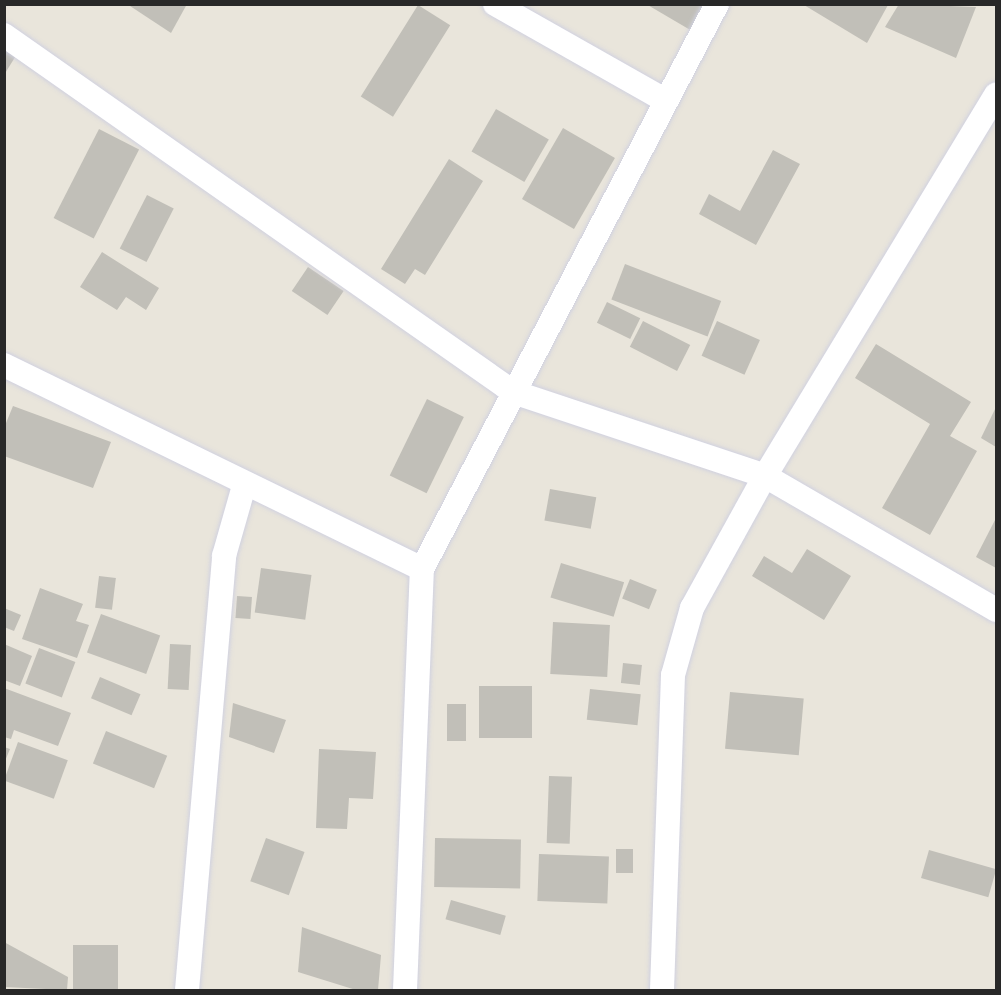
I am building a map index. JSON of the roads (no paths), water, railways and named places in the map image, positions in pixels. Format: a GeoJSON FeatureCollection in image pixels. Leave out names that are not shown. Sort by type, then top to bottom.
{"type":"FeatureCollection","features":[{"type":"Feature","properties":{"kind":"street"},"geometry":{"type":"LineString","coordinates":[[495,4],[664,100]]}},
{"type":"Feature","properties":{"kind":"street"},"geometry":{"type":"LineString","coordinates":[[405,990],[422,569],[664,100],[717,4]]}},
{"type":"Feature","properties":{"kind":"street"},"geometry":{"type":"LineString","coordinates":[[4,35],[181,164],[513,392],[765,476],[996,610]]}},
{"type":"Feature","properties":{"kind":"street"},"geometry":{"type":"LineString","coordinates":[[662,990],[673,675],[692,608],[765,476],[996,96]]}},
{"type":"Feature","properties":{"kind":"street"},"geometry":{"type":"LineString","coordinates":[[4,365],[244,486],[422,569]]}},
{"type":"Feature","properties":{"kind":"street"},"geometry":{"type":"LineString","coordinates":[[187,990],[224,556],[244,486]]}}]}
